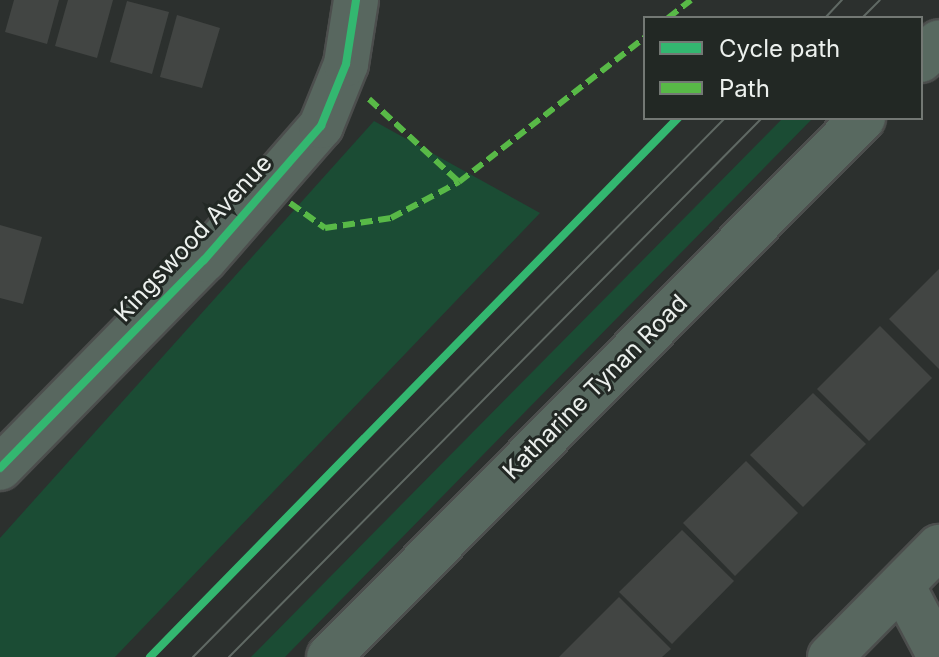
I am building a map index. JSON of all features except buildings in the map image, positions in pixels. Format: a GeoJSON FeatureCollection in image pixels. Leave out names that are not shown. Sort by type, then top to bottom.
{"type":"FeatureCollection","features":[{"type":"Feature","properties":{"kind":"main road"},"geometry":{"type":"LineString","coordinates":[[923,58],[939,42]]}},
{"type":"Feature","properties":{"kind":"main road","name":"Katharine Tynan Road"},"geometry":{"type":"LineString","coordinates":[[329,657],[861,120]]}},
{"type":"Feature","properties":{"kind":"street","name":"Kingswood Avenue"},"geometry":{"type":"LineString","coordinates":[[6,451],[204,260],[321,126],[346,64],[356,0]]}},
{"type":"Feature","properties":{"kind":"street"},"geometry":{"type":"LineString","coordinates":[[830,657],[939,547]]}},
{"type":"Feature","properties":{"kind":"street"},"geometry":{"type":"LineString","coordinates":[[902,585],[939,655]]}},
{"type":"Feature","properties":{"kind":"green space"},"geometry":{"type":"Polygon","coordinates":[[[781,120],[811,120],[285,657],[251,657],[781,120]]]}},
{"type":"Feature","properties":{"kind":"green space"},"geometry":{"type":"Polygon","coordinates":[[[374,121],[540,213],[115,657],[0,657],[0,538],[374,121]]]}},
{"type":"Feature","properties":{"kind":"tram line"},"geometry":{"type":"LineString","coordinates":[[827,16],[842,0]]}},
{"type":"Feature","properties":{"kind":"tram line"},"geometry":{"type":"LineString","coordinates":[[864,16],[880,0]]}},
{"type":"Feature","properties":{"kind":"tram line"},"geometry":{"type":"LineString","coordinates":[[193,657],[723,120]]}},
{"type":"Feature","properties":{"kind":"tram line"},"geometry":{"type":"LineString","coordinates":[[229,657],[760,120]]}},
{"type":"Feature","properties":{"kind":"marked path"},"geometry":{"type":"LineString","coordinates":[[671,16],[691,0]]}},
{"type":"Feature","properties":{"kind":"marked path"},"geometry":{"type":"LineString","coordinates":[[290,203],[325,228],[391,218],[459,182],[643,39]]}},
{"type":"Feature","properties":{"kind":"marked path"},"geometry":{"type":"LineString","coordinates":[[369,99],[459,182]]}},
{"type":"Feature","properties":{"kind":"cycle path"},"geometry":{"type":"LineString","coordinates":[[0,468],[204,260],[321,126],[346,64],[356,0]]}},
{"type":"Feature","properties":{"kind":"cycle path"},"geometry":{"type":"LineString","coordinates":[[150,657],[676,120]]}}]}
